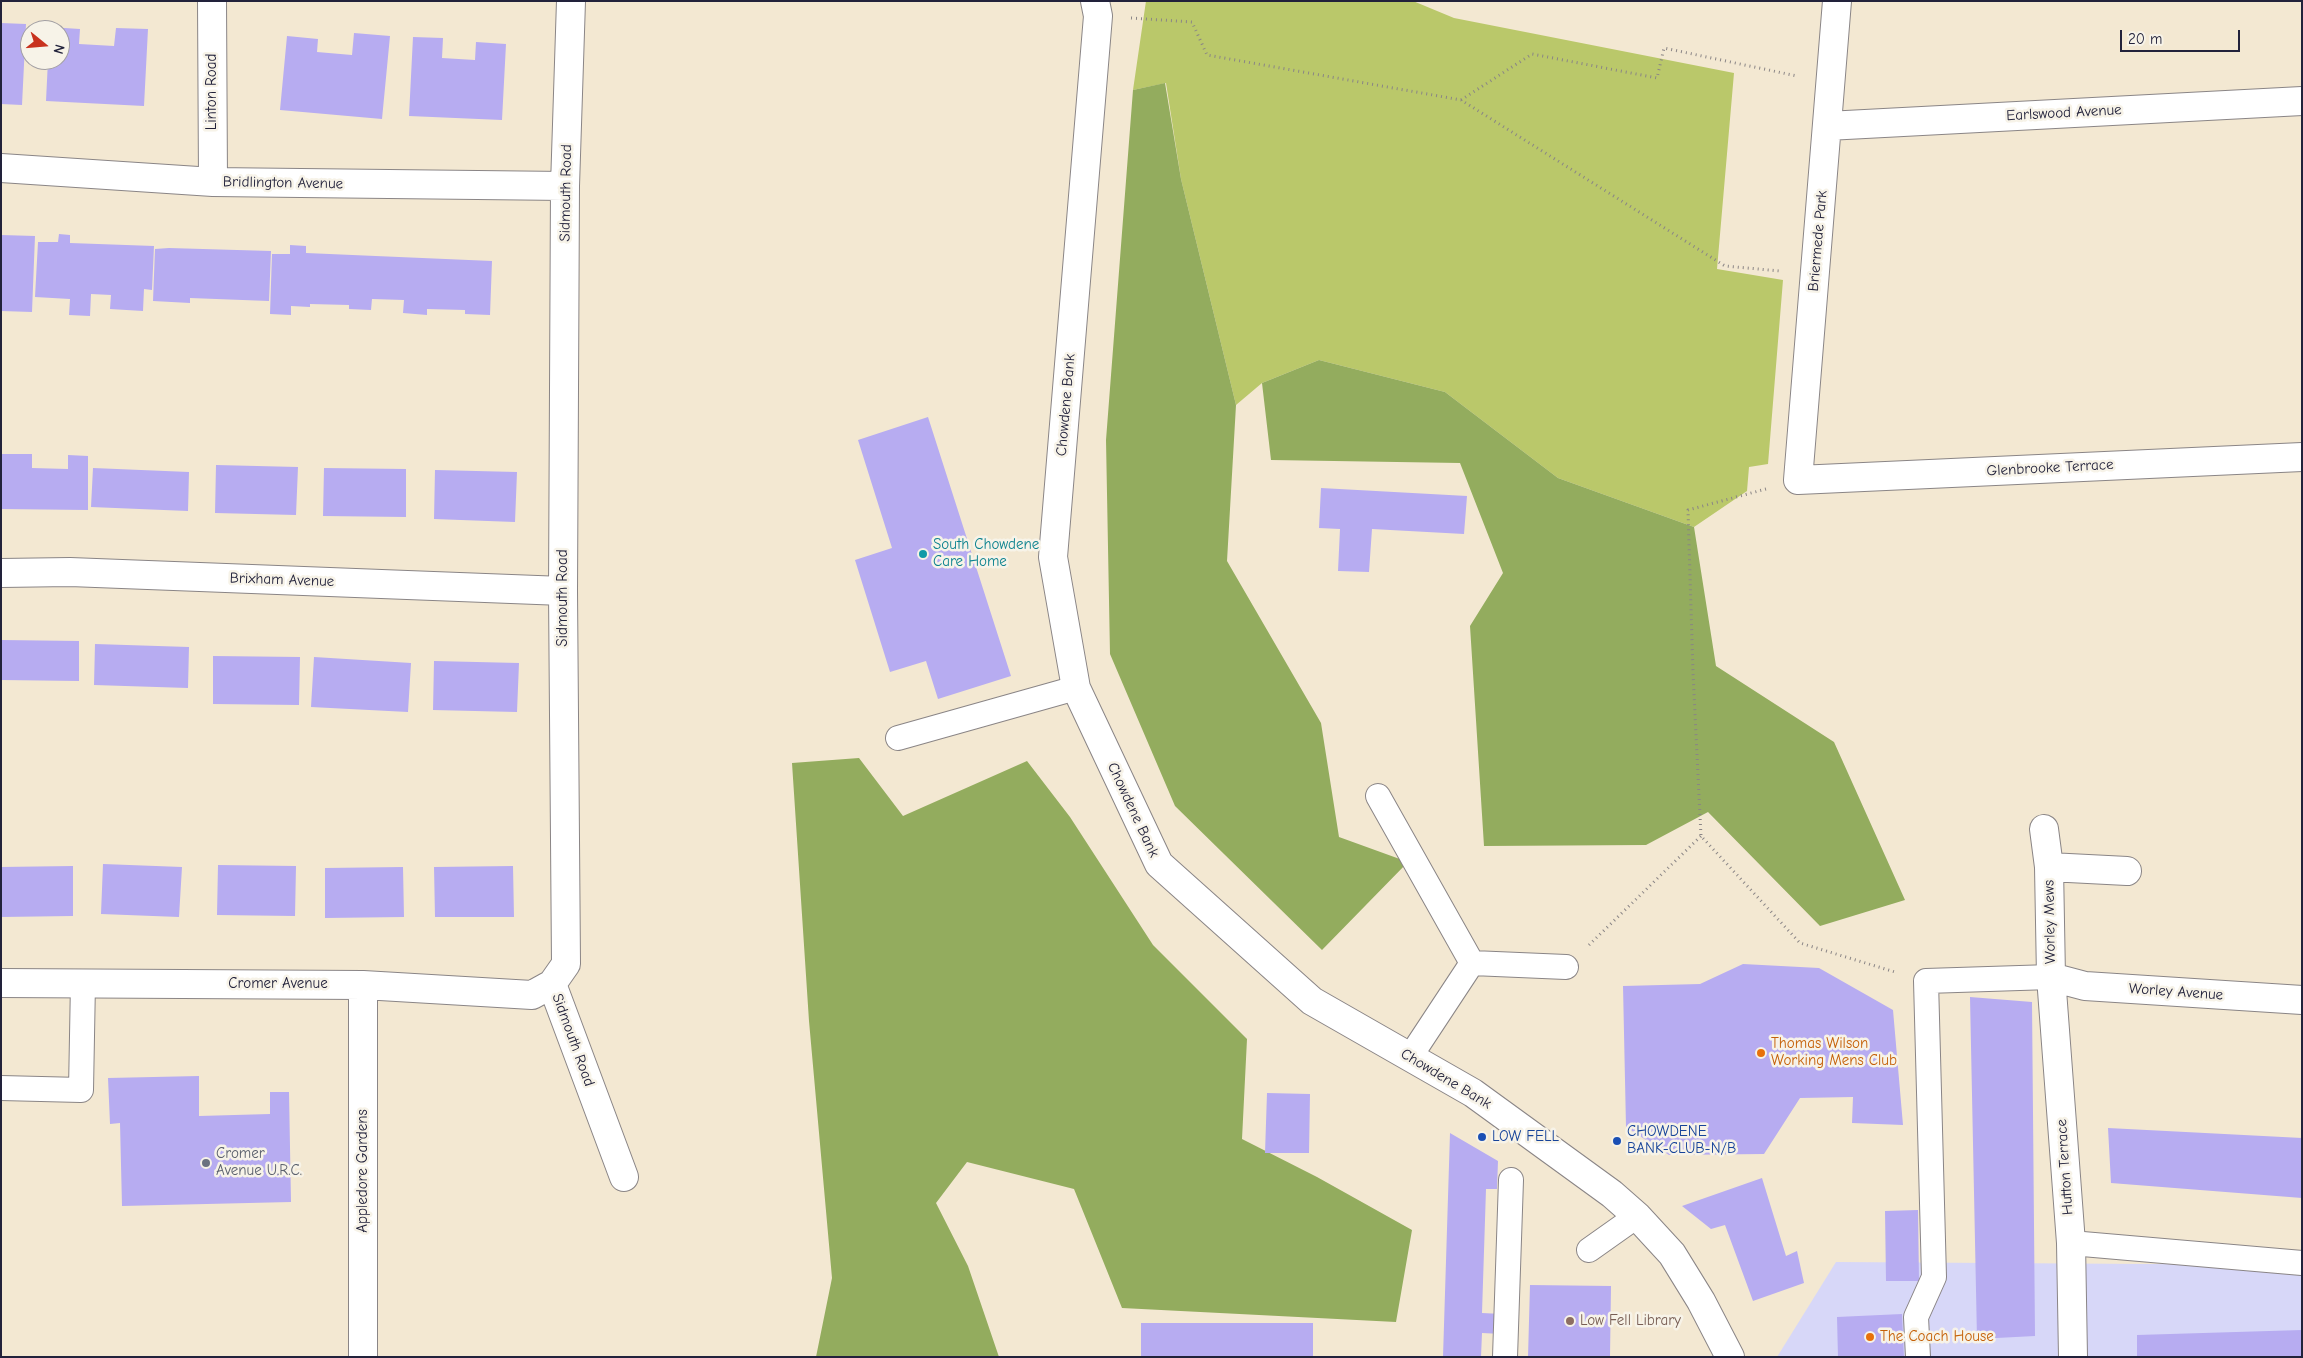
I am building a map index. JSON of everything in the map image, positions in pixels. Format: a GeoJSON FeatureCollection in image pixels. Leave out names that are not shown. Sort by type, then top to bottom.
{"type":"FeatureCollection","features":[{"type":"Feature","properties":{"kind":"street","name":"Linton Road"},"geometry":{"type":"LineString","coordinates":[[212,1],[213,182]]}},
{"type":"Feature","properties":{"kind":"street","name":"Sidmouth Road"},"geometry":{"type":"LineString","coordinates":[[571,1],[566,186],[563,591],[566,964],[552,984],[624,1177]]}},
{"type":"Feature","properties":{"kind":"street","name":"Briermede Park"},"geometry":{"type":"LineString","coordinates":[[1798,480],[1837,1]]}},
{"type":"Feature","properties":{"kind":"street","name":"Chowdene Bank"},"geometry":{"type":"LineString","coordinates":[[1097,9],[1053,557],[1076,688],[1159,864],[1312,1001],[1473,1093],[1612,1194],[1637,1216],[1672,1254],[1701,1301],[1730,1357]]}},
{"type":"Feature","properties":{"kind":"street","name":"Earlswood Avenue"},"geometry":{"type":"LineString","coordinates":[[1827,126],[2302,101]]}},
{"type":"Feature","properties":{"kind":"street","name":"Bridlington Avenue"},"geometry":{"type":"LineString","coordinates":[[1,168],[213,182],[566,186]]}},
{"type":"Feature","properties":{"kind":"street","name":"Glenbrooke Terrace"},"geometry":{"type":"LineString","coordinates":[[1798,480],[2302,457]]}},
{"type":"Feature","properties":{"kind":"street","name":"Brixham Avenue"},"geometry":{"type":"LineString","coordinates":[[1,572],[70,572],[563,591]]}},
{"type":"Feature","properties":{"kind":"street","name":"Worley Mews"},"geometry":{"type":"LineString","coordinates":[[2044,829],[2049,867],[2051,977]]}},
{"type":"Feature","properties":{"kind":"street","name":"Worley Mews"},"geometry":{"type":"LineString","coordinates":[[2049,867],[2128,871]]}},
{"type":"Feature","properties":{"kind":"street","name":"Worley Avenue"},"geometry":{"type":"LineString","coordinates":[[2051,977],[2086,986],[2302,1000]]}},
{"type":"Feature","properties":{"kind":"street","name":"Hutton Terrace"},"geometry":{"type":"LineString","coordinates":[[2051,977],[2071,1243],[2073,1357]]}},
{"type":"Feature","properties":{"kind":"street","name":"Cromer Avenue"},"geometry":{"type":"LineString","coordinates":[[1,983],[363,985],[532,995],[552,984]]}},
{"type":"Feature","properties":{"kind":"street","name":"Appledore Gardens"},"geometry":{"type":"LineString","coordinates":[[363,985],[363,1357]]}},
{"type":"Feature","properties":{"kind":"lane"},"geometry":{"type":"LineString","coordinates":[[898,738],[1076,688]]}},
{"type":"Feature","properties":{"kind":"lane"},"geometry":{"type":"LineString","coordinates":[[1378,796],[1472,963]]}},
{"type":"Feature","properties":{"kind":"lane"},"geometry":{"type":"LineString","coordinates":[[1410,1057],[1472,963]]}},
{"type":"Feature","properties":{"kind":"lane"},"geometry":{"type":"LineString","coordinates":[[1472,963],[1566,967]]}},
{"type":"Feature","properties":{"kind":"lane"},"geometry":{"type":"LineString","coordinates":[[1918,1357],[1916,1316],[1934,1277],[1926,982],[2051,977]]}},
{"type":"Feature","properties":{"kind":"lane"},"geometry":{"type":"LineString","coordinates":[[1,1088],[82,1090],[83,982]]}},
{"type":"Feature","properties":{"kind":"lane"},"geometry":{"type":"LineString","coordinates":[[1505,1357],[1511,1180]]}},
{"type":"Feature","properties":{"kind":"lane"},"geometry":{"type":"LineString","coordinates":[[1589,1250],[1637,1216]]}},
{"type":"Feature","properties":{"kind":"lane"},"geometry":{"type":"LineString","coordinates":[[2071,1243],[2302,1263]]}},
{"type":"Feature","properties":{"kind":"path"},"geometry":{"type":"LineString","coordinates":[[1097,9],[1192,22],[1208,55],[1461,100],[1725,266],[1815,275]]}},
{"type":"Feature","properties":{"kind":"path"},"geometry":{"type":"LineString","coordinates":[[1461,100],[1532,54],[1657,78],[1664,48],[1830,83]]}},
{"type":"Feature","properties":{"kind":"path"},"geometry":{"type":"LineString","coordinates":[[1798,480],[1688,510],[1693,673],[1702,836],[1800,943],[1926,982]]}},
{"type":"Feature","properties":{"kind":"path"},"geometry":{"type":"LineString","coordinates":[[1566,967],[1702,836]]}},
{"type":"Feature","properties":{"kind":"shaded area"},"geometry":{"type":"Polygon","coordinates":[[[1836,1262],[2302,1265],[2302,1357],[1777,1357],[1836,1262]]]}},
{"type":"Feature","properties":{"kind":"green space"},"geometry":{"type":"Polygon","coordinates":[[[1146,1],[1413,1],[1454,18],[1734,73],[1717,269],[1783,280],[1768,464],[1749,467],[1747,491],[1694,527],[1558,478],[1445,392],[1319,360],[1262,383],[1236,405],[1181,179],[1166,83],[1133,90],[1146,1]]]}},
{"type":"Feature","properties":{"kind":"green space"},"geometry":{"type":"Polygon","coordinates":[[[1165,83],[1181,179],[1236,405],[1227,561],[1321,723],[1339,837],[1408,862],[1322,950],[1175,806],[1110,654],[1106,440],[1133,90],[1165,83]]]}},
{"type":"Feature","properties":{"kind":"green space"},"geometry":{"type":"Polygon","coordinates":[[[1319,360],[1445,392],[1558,478],[1694,527],[1716,666],[1834,742],[1905,900],[1820,926],[1708,812],[1646,845],[1484,846],[1470,626],[1503,573],[1460,463],[1271,460],[1262,383],[1319,360]]]}},
{"type":"Feature","properties":{"kind":"green space"},"geometry":{"type":"Polygon","coordinates":[[[859,758],[903,816],[1027,761],[1070,817],[1153,945],[1247,1039],[1242,1139],[1317,1177],[1412,1230],[1396,1322],[1122,1308],[1074,1189],[967,1162],[936,1203],[968,1266],[999,1357],[816,1357],[832,1278],[809,1021],[792,763],[859,758]]]}},
{"type":"Feature","properties":{"kind":"building"},"geometry":{"type":"Polygon","coordinates":[[[1,23],[20,24],[20,70],[24,70],[22,105],[1,104],[1,23]]]}},
{"type":"Feature","properties":{"kind":"building"},"geometry":{"type":"Polygon","coordinates":[[[70,28],[80,29],[79,44],[114,46],[116,28],[148,29],[144,106],[46,101],[48,70],[70,70],[70,28]]]}},
{"type":"Feature","properties":{"kind":"building"},"geometry":{"type":"Polygon","coordinates":[[[354,33],[390,36],[382,119],[280,110],[287,36],[318,39],[317,52],[352,55],[354,33]]]}},
{"type":"Feature","properties":{"kind":"building"},"geometry":{"type":"Polygon","coordinates":[[[413,37],[443,38],[442,58],[475,60],[476,42],[506,44],[502,120],[409,116],[413,37]]]}},
{"type":"Feature","properties":{"kind":"building"},"geometry":{"type":"Polygon","coordinates":[[[59,234],[70,235],[70,243],[154,246],[152,290],[144,289],[143,311],[110,309],[111,295],[91,294],[90,316],[69,315],[70,299],[35,297],[38,242],[58,242],[59,234]]]}},
{"type":"Feature","properties":{"kind":"building"},"geometry":{"type":"Polygon","coordinates":[[[1,235],[35,236],[32,312],[1,311],[1,235]]]}},
{"type":"Feature","properties":{"kind":"building"},"geometry":{"type":"Polygon","coordinates":[[[290,245],[306,246],[306,253],[492,261],[490,315],[465,314],[465,310],[427,309],[427,315],[403,313],[404,300],[372,299],[371,310],[349,309],[349,305],[310,304],[310,307],[291,306],[291,315],[270,314],[272,254],[290,254],[290,245]]]}},
{"type":"Feature","properties":{"kind":"building"},"geometry":{"type":"Polygon","coordinates":[[[155,249],[271,251],[269,301],[190,298],[190,303],[153,301],[155,249]]]}},
{"type":"Feature","properties":{"kind":"building","name":"South Chowdene Care Home"},"geometry":{"type":"Polygon","coordinates":[[[928,417],[1011,676],[938,699],[926,661],[890,672],[855,560],[892,548],[858,440],[928,417]]]}},
{"type":"Feature","properties":{"kind":"building"},"geometry":{"type":"Polygon","coordinates":[[[1,454],[32,454],[32,468],[68,469],[68,455],[88,456],[88,510],[1,509],[1,454]]]}},
{"type":"Feature","properties":{"kind":"building"},"geometry":{"type":"Polygon","coordinates":[[[216,465],[298,467],[296,515],[215,513],[216,465]]]}},
{"type":"Feature","properties":{"kind":"building"},"geometry":{"type":"Polygon","coordinates":[[[93,468],[189,472],[188,511],[91,507],[93,468]]]}},
{"type":"Feature","properties":{"kind":"building"},"geometry":{"type":"Polygon","coordinates":[[[324,468],[406,469],[406,517],[323,516],[324,468]]]}},
{"type":"Feature","properties":{"kind":"building"},"geometry":{"type":"Polygon","coordinates":[[[435,470],[517,472],[515,522],[434,519],[435,470]]]}},
{"type":"Feature","properties":{"kind":"building"},"geometry":{"type":"Polygon","coordinates":[[[1321,488],[1467,496],[1464,534],[1372,529],[1369,572],[1338,571],[1340,529],[1319,528],[1321,488]]]}},
{"type":"Feature","properties":{"kind":"building"},"geometry":{"type":"Polygon","coordinates":[[[1,640],[79,641],[79,681],[1,680],[1,640]]]}},
{"type":"Feature","properties":{"kind":"building"},"geometry":{"type":"Polygon","coordinates":[[[95,644],[189,647],[188,688],[94,685],[95,644]]]}},
{"type":"Feature","properties":{"kind":"building"},"geometry":{"type":"Polygon","coordinates":[[[213,656],[300,657],[299,705],[213,704],[213,656]]]}},
{"type":"Feature","properties":{"kind":"building"},"geometry":{"type":"Polygon","coordinates":[[[314,657],[411,663],[408,712],[311,707],[314,657]]]}},
{"type":"Feature","properties":{"kind":"building"},"geometry":{"type":"Polygon","coordinates":[[[434,661],[519,663],[517,712],[433,710],[434,661]]]}},
{"type":"Feature","properties":{"kind":"building"},"geometry":{"type":"Polygon","coordinates":[[[103,864],[182,867],[179,917],[101,914],[103,864]]]}},
{"type":"Feature","properties":{"kind":"building"},"geometry":{"type":"Polygon","coordinates":[[[218,865],[296,866],[295,916],[217,915],[218,865]]]}},
{"type":"Feature","properties":{"kind":"building"},"geometry":{"type":"Polygon","coordinates":[[[73,866],[73,916],[1,917],[1,867],[73,866]]]}},
{"type":"Feature","properties":{"kind":"building"},"geometry":{"type":"Polygon","coordinates":[[[513,866],[514,917],[435,917],[434,867],[513,866]]]}},
{"type":"Feature","properties":{"kind":"building"},"geometry":{"type":"Polygon","coordinates":[[[403,867],[404,917],[325,918],[325,868],[403,867]]]}},
{"type":"Feature","properties":{"kind":"building","name":"Thomas Wilson Working Mens Club"},"geometry":{"type":"Polygon","coordinates":[[[1743,964],[1819,968],[1893,1010],[1903,1125],[1852,1123],[1853,1097],[1800,1098],[1764,1154],[1669,1155],[1626,1127],[1623,986],[1700,984],[1743,964]]]}},
{"type":"Feature","properties":{"kind":"building"},"geometry":{"type":"Polygon","coordinates":[[[1970,997],[2032,1002],[2035,1336],[1977,1339],[1970,997]]]}},
{"type":"Feature","properties":{"kind":"building","name":"Cromer Avenue U.R.C."},"geometry":{"type":"Polygon","coordinates":[[[199,1076],[199,1116],[270,1114],[270,1092],[289,1092],[291,1202],[122,1206],[120,1123],[110,1124],[108,1078],[199,1076]]]}},
{"type":"Feature","properties":{"kind":"building"},"geometry":{"type":"Polygon","coordinates":[[[1267,1093],[1310,1094],[1309,1153],[1265,1153],[1267,1093]]]}},
{"type":"Feature","properties":{"kind":"building"},"geometry":{"type":"Polygon","coordinates":[[[2108,1128],[2302,1138],[2302,1198],[2111,1183],[2108,1128]]]}},
{"type":"Feature","properties":{"kind":"building"},"geometry":{"type":"Polygon","coordinates":[[[1450,1133],[1498,1161],[1497,1189],[1486,1189],[1482,1313],[1502,1314],[1502,1334],[1482,1333],[1481,1357],[1443,1357],[1450,1133]]]}},
{"type":"Feature","properties":{"kind":"building"},"geometry":{"type":"Polygon","coordinates":[[[1762,1178],[1786,1256],[1797,1251],[1804,1283],[1753,1301],[1725,1225],[1711,1229],[1682,1206],[1762,1178]]]}},
{"type":"Feature","properties":{"kind":"building"},"geometry":{"type":"Polygon","coordinates":[[[1918,1210],[1919,1281],[1886,1281],[1885,1211],[1918,1210]]]}},
{"type":"Feature","properties":{"kind":"building","name":"Low Fell Library"},"geometry":{"type":"Polygon","coordinates":[[[1530,1285],[1611,1286],[1610,1357],[1528,1357],[1530,1285]]]}},
{"type":"Feature","properties":{"kind":"building","name":"The Coach House"},"geometry":{"type":"Polygon","coordinates":[[[1902,1314],[1904,1357],[1838,1357],[1837,1317],[1902,1314]]]}},
{"type":"Feature","properties":{"kind":"building"},"geometry":{"type":"Polygon","coordinates":[[[1141,1323],[1313,1323],[1313,1357],[1141,1357],[1141,1323]]]}},
{"type":"Feature","properties":{"kind":"building"},"geometry":{"type":"Polygon","coordinates":[[[2302,1330],[2302,1357],[2137,1357],[2137,1335],[2302,1330]]]}},
{"type":"Feature","properties":{"kind":"place","name":"South Chowdene Care Home"},"geometry":{"type":"Point","coordinates":[923,554]}},
{"type":"Feature","properties":{"kind":"place","name":"Thomas Wilson Working Mens Club"},"geometry":{"type":"Point","coordinates":[1761,1053]}},
{"type":"Feature","properties":{"kind":"place","name":"LOW FELL"},"geometry":{"type":"Point","coordinates":[1482,1137]}},
{"type":"Feature","properties":{"kind":"place","name":"CHOWDENE BANK-CLUB-N/B"},"geometry":{"type":"Point","coordinates":[1617,1141]}},
{"type":"Feature","properties":{"kind":"place","name":"Cromer Avenue U.R.C."},"geometry":{"type":"Point","coordinates":[206,1163]}},
{"type":"Feature","properties":{"kind":"place","name":"Low Fell Library"},"geometry":{"type":"Point","coordinates":[1570,1321]}},
{"type":"Feature","properties":{"kind":"place","name":"The Coach House"},"geometry":{"type":"Point","coordinates":[1870,1337]}}]}
